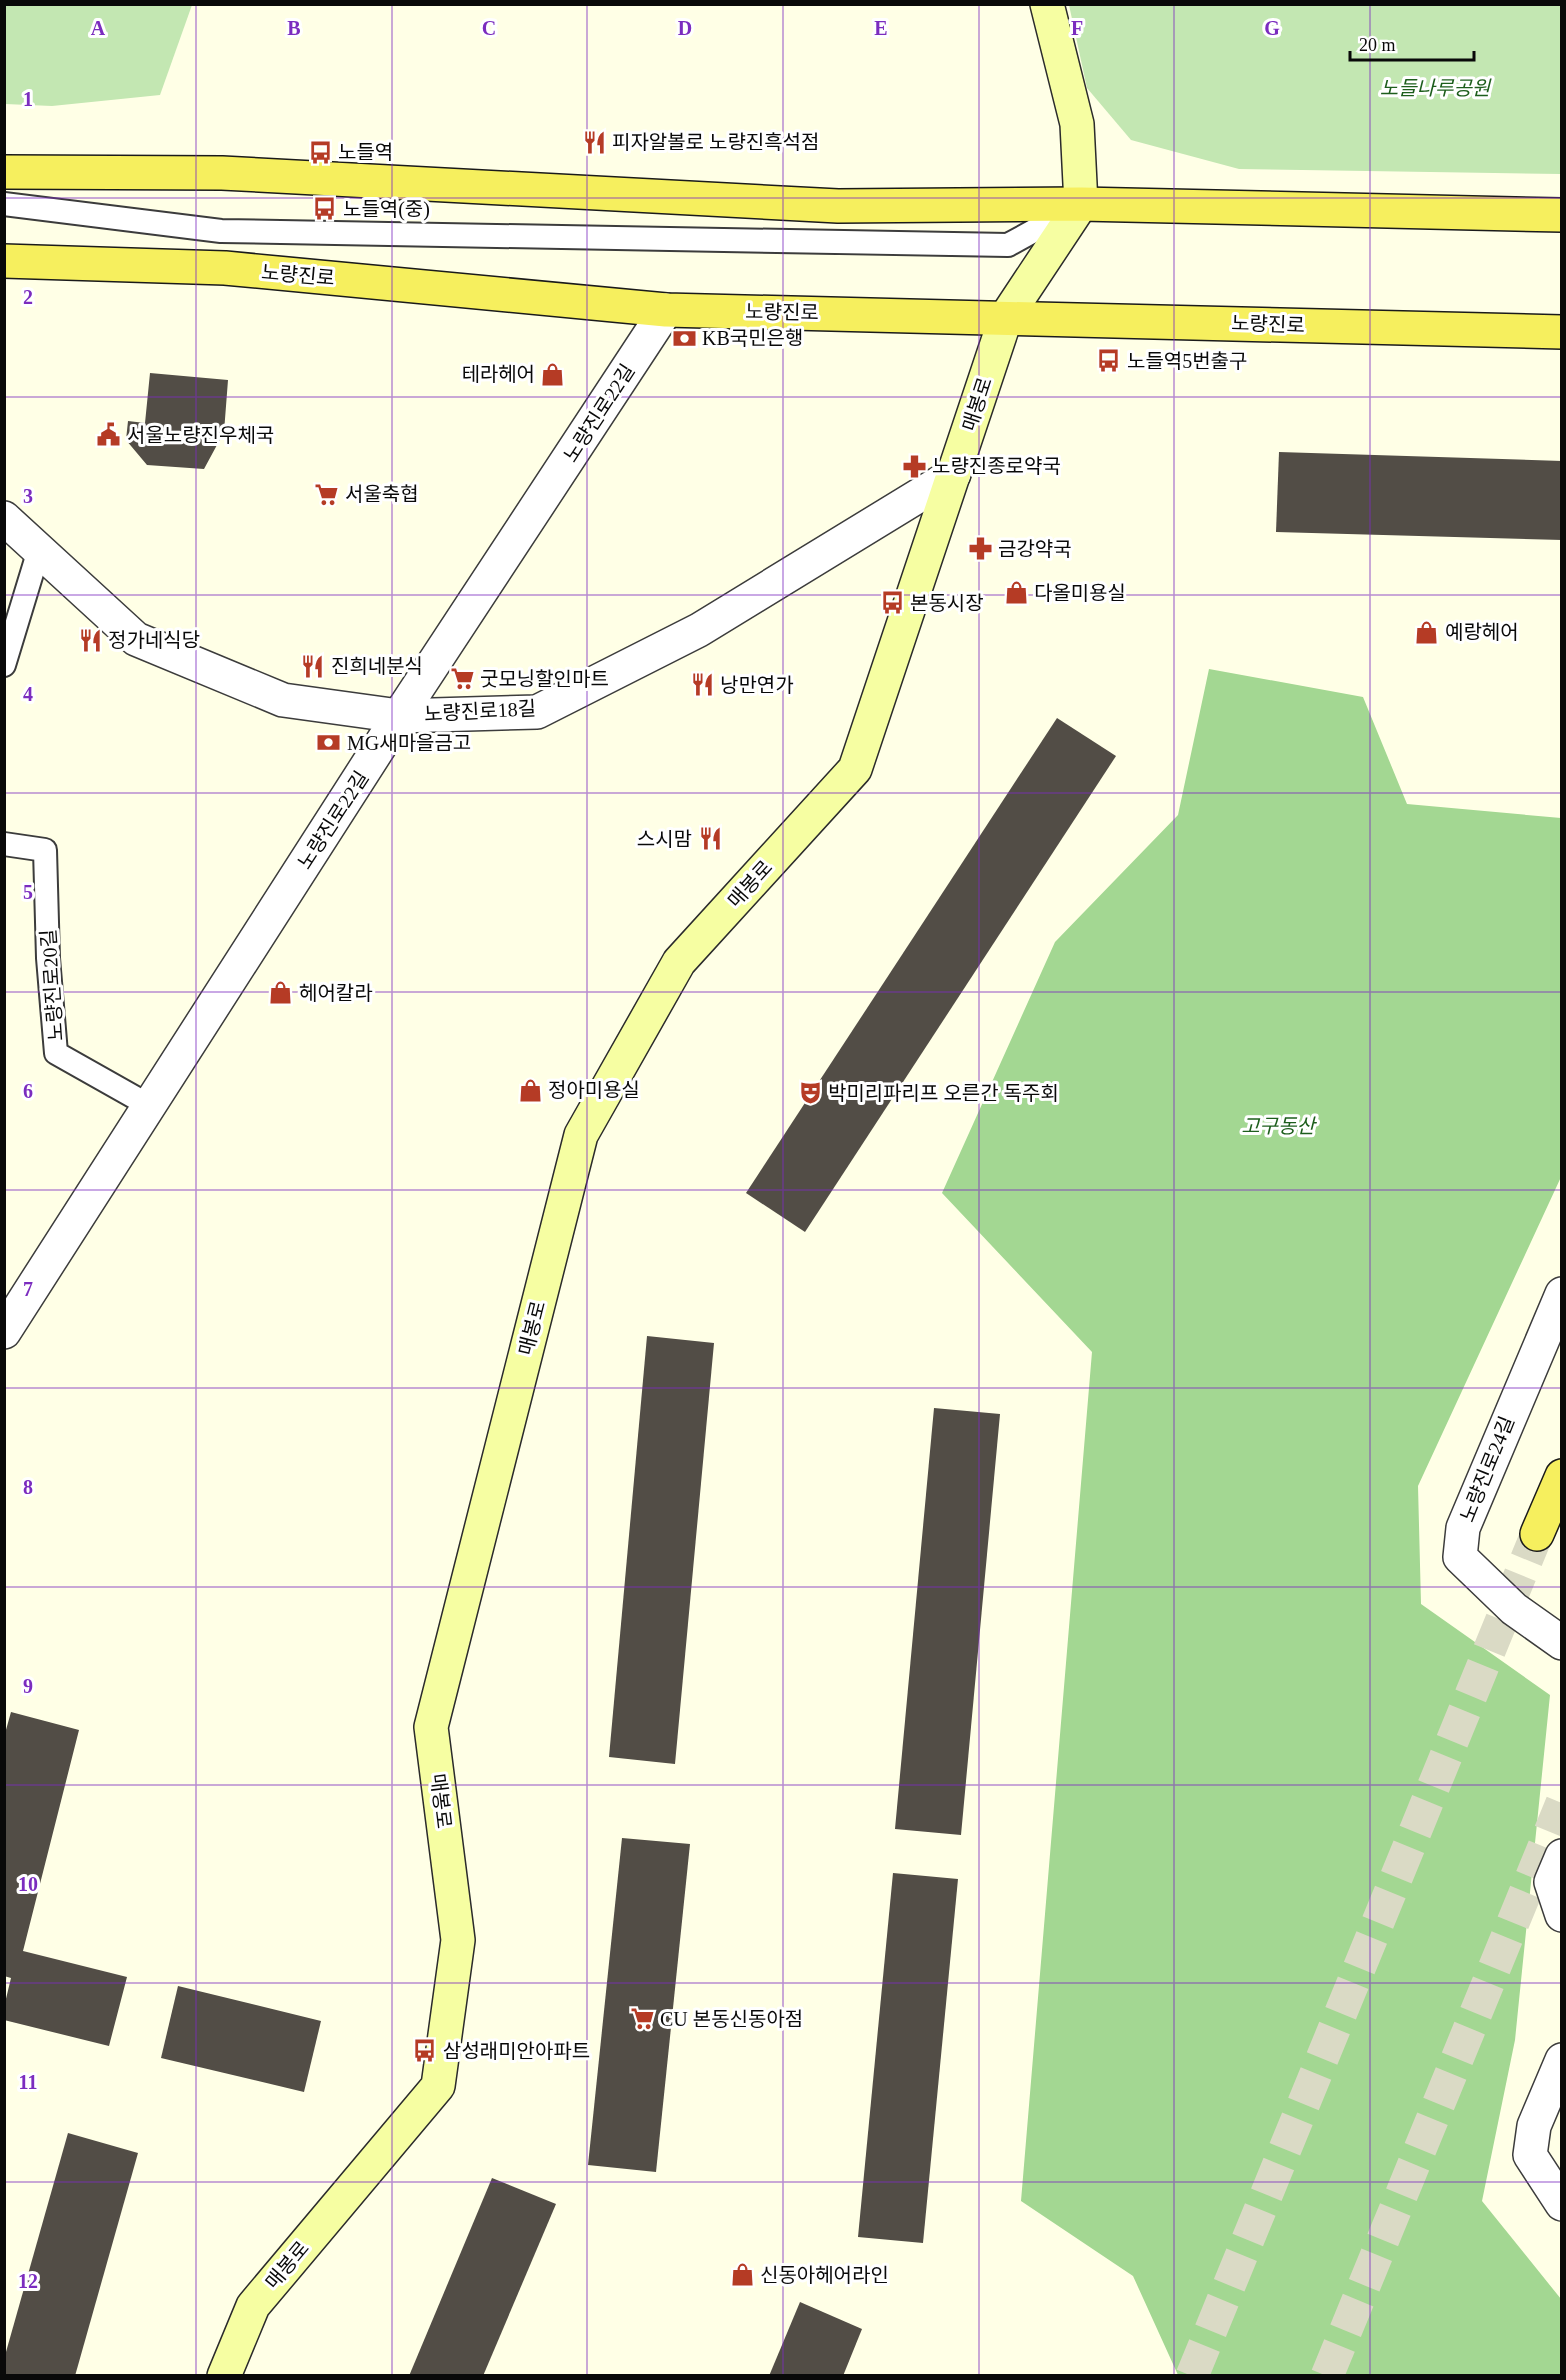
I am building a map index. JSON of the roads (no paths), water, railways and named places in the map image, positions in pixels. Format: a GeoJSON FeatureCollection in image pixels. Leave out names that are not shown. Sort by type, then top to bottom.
{"type":"FeatureCollection","features":[{"type":"Feature","properties":{"kind":"main road"},"geometry":{"type":"LineString","coordinates":[[4,172],[222,173],[838,206],[1081,204],[1562,215]]}},
{"type":"Feature","properties":{"kind":"main road","name":"노량진로"},"geometry":{"type":"LineString","coordinates":[[4,261],[225,268],[666,310],[1562,332]]}},
{"type":"Feature","properties":{"kind":"main road"},"geometry":{"type":"LineString","coordinates":[[1538,1534],[1562,1476]]}},
{"type":"Feature","properties":{"kind":"street"},"geometry":{"type":"LineString","coordinates":[[1047,4],[1077,124],[1081,204]]}},
{"type":"Feature","properties":{"kind":"street","name":"매봉로"},"geometry":{"type":"LineString","coordinates":[[224,2376],[253,2306],[438,2086],[458,1940],[431,1727],[581,1135],[679,962],[855,769],[1006,317],[1081,204]]}},
{"type":"Feature","properties":{"kind":"street","name":"노량진로22길"},"geometry":{"type":"LineString","coordinates":[[4,1332],[399,716],[666,310]]}},
{"type":"Feature","properties":{"kind":"street","name":"노량진로18길"},"geometry":{"type":"LineString","coordinates":[[4,518],[136,639],[283,700],[399,716],[537,712],[699,630],[954,474]]}},
{"type":"Feature","properties":{"kind":"street","name":"노량진로24길"},"geometry":{"type":"LineString","coordinates":[[1562,1293],[1463,1528],[1460,1557],[1514,1609],[1562,1643]]}},
{"type":"Feature","properties":{"kind":"street"},"geometry":{"type":"LineString","coordinates":[[1562,1856],[1551,1882],[1562,1915]]}},
{"type":"Feature","properties":{"kind":"street"},"geometry":{"type":"LineString","coordinates":[[1562,2060],[1534,2126],[1530,2155],[1562,2204]]}},
{"type":"Feature","properties":{"kind":"lane","name":"노량진로"},"geometry":{"type":"LineString","coordinates":[[4,204],[221,231],[1008,245],[1081,204]]}},
{"type":"Feature","properties":{"kind":"lane"},"geometry":{"type":"LineString","coordinates":[[4,665],[39,550]]}},
{"type":"Feature","properties":{"kind":"lane","name":"노량진로20길"},"geometry":{"type":"LineString","coordinates":[[4,844],[45,850],[48,958],[56,1053],[150,1106]]}},
{"type":"Feature","properties":{"kind":"tunnel"},"geometry":{"type":"LineString","coordinates":[[1192,2376],[1537,1534]]}},
{"type":"Feature","properties":{"kind":"tunnel"},"geometry":{"type":"LineString","coordinates":[[1327,2376],[1562,1803]]}},
{"type":"Feature","properties":{"kind":"place","name":"피자알볼로 노량진흑석점"},"geometry":{"type":"Point","coordinates":[594,142]}},
{"type":"Feature","properties":{"kind":"place","name":"노들역"},"geometry":{"type":"Point","coordinates":[320,152]}},
{"type":"Feature","properties":{"kind":"place","name":"노들역(중)"},"geometry":{"type":"Point","coordinates":[325,209]}},
{"type":"Feature","properties":{"kind":"place","name":"KB국민은행"},"geometry":{"type":"Point","coordinates":[684,338]}},
{"type":"Feature","properties":{"kind":"place","name":"노들역5번출구"},"geometry":{"type":"Point","coordinates":[1109,361]}},
{"type":"Feature","properties":{"kind":"place","name":"테라헤어"},"geometry":{"type":"Point","coordinates":[553,374]}},
{"type":"Feature","properties":{"kind":"place","name":"서울노량진우체국"},"geometry":{"type":"Point","coordinates":[109,435]}},
{"type":"Feature","properties":{"kind":"place","name":"노량진종로약국"},"geometry":{"type":"Point","coordinates":[914,466]}},
{"type":"Feature","properties":{"kind":"place","name":"서울축협"},"geometry":{"type":"Point","coordinates":[327,494]}},
{"type":"Feature","properties":{"kind":"place","name":"금강약국"},"geometry":{"type":"Point","coordinates":[980,549]}},
{"type":"Feature","properties":{"kind":"place","name":"다올미용실"},"geometry":{"type":"Point","coordinates":[1016,593]}},
{"type":"Feature","properties":{"kind":"place","name":"본동시장"},"geometry":{"type":"Point","coordinates":[892,603]}},
{"type":"Feature","properties":{"kind":"place","name":"예랑헤어"},"geometry":{"type":"Point","coordinates":[1427,632]}},
{"type":"Feature","properties":{"kind":"place","name":"정가네식당"},"geometry":{"type":"Point","coordinates":[90,640]}},
{"type":"Feature","properties":{"kind":"place","name":"진희네분식"},"geometry":{"type":"Point","coordinates":[313,666]}},
{"type":"Feature","properties":{"kind":"place","name":"굿모닝할인마트"},"geometry":{"type":"Point","coordinates":[462,679]}},
{"type":"Feature","properties":{"kind":"place","name":"낭만연가"},"geometry":{"type":"Point","coordinates":[702,685]}},
{"type":"Feature","properties":{"kind":"place","name":"MG새마을금고"},"geometry":{"type":"Point","coordinates":[329,743]}},
{"type":"Feature","properties":{"kind":"place","name":"스시맘"},"geometry":{"type":"Point","coordinates":[710,839]}},
{"type":"Feature","properties":{"kind":"place","name":"헤어칼라"},"geometry":{"type":"Point","coordinates":[281,993]}},
{"type":"Feature","properties":{"kind":"place","name":"정아미용실"},"geometry":{"type":"Point","coordinates":[530,1090]}},
{"type":"Feature","properties":{"kind":"place","name":"박미리파리프 오른간 독주회"},"geometry":{"type":"Point","coordinates":[810,1093]}},
{"type":"Feature","properties":{"kind":"place","name":"CU 본동신동아점"},"geometry":{"type":"Point","coordinates":[642,2019]}},
{"type":"Feature","properties":{"kind":"place","name":"삼성래미안아파트"},"geometry":{"type":"Point","coordinates":[425,2051]}},
{"type":"Feature","properties":{"kind":"place","name":"신동아헤어라인"},"geometry":{"type":"Point","coordinates":[742,2275]}},
{"type":"Feature","properties":{"kind":"park label","name":"노들나루공원"},"geometry":{"type":"Point","coordinates":[1435,88]}},
{"type":"Feature","properties":{"kind":"park label","name":"고구동산"},"geometry":{"type":"Point","coordinates":[1278,1126]}}]}
